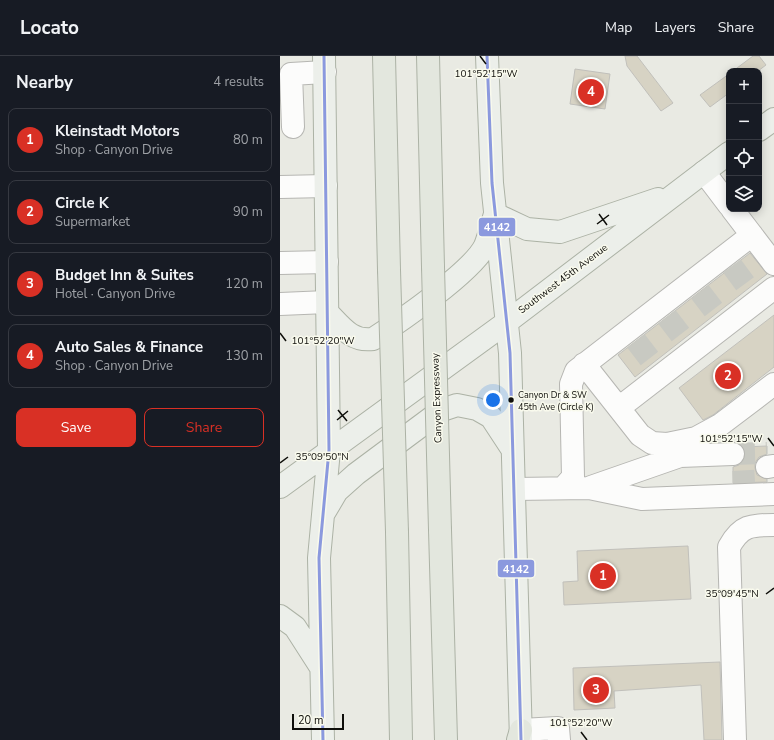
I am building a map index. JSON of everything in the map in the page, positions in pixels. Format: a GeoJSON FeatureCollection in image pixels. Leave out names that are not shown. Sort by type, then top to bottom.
{"type":"FeatureCollection","features":[{"type":"Feature","properties":{"kind":"highway"},"geometry":{"type":"LineString","coordinates":[[384,56],[401,740]]}},
{"type":"Feature","properties":{"kind":"highway","name":"Canyon Expressway"},"geometry":{"type":"LineString","coordinates":[[428,56],[446,740]]}},
{"type":"Feature","properties":{"kind":"main road"},"geometry":{"type":"LineString","coordinates":[[487,56],[492,183],[510,353],[520,737]]}},
{"type":"Feature","properties":{"kind":"main road"},"geometry":{"type":"LineString","coordinates":[[323,740],[320,666],[319,558],[321,518],[329,450],[324,64]]}},
{"type":"Feature","properties":{"kind":"main road"},"geometry":{"type":"LineString","coordinates":[[762,128],[774,119]]}},
{"type":"Feature","properties":{"kind":"main road","name":"Southwest 45th Avenue"},"geometry":{"type":"LineString","coordinates":[[280,487],[507,322],[726,155]]}},
{"type":"Feature","properties":{"kind":"main road"},"geometry":{"type":"LineString","coordinates":[[495,214],[527,229],[560,232],[676,193]]}},
{"type":"Feature","properties":{"kind":"main road"},"geometry":{"type":"LineString","coordinates":[[327,307],[353,338],[364,340],[373,339],[422,304],[467,268],[484,246],[495,214]]}},
{"type":"Feature","properties":{"kind":"main road"},"geometry":{"type":"LineString","coordinates":[[321,518],[337,491],[356,474],[442,410],[458,405],[477,409],[491,417],[512,449]]}},
{"type":"Feature","properties":{"kind":"main road"},"geometry":{"type":"LineString","coordinates":[[280,616],[295,627],[320,666]]}},
{"type":"Feature","properties":{"kind":"lane"},"geometry":{"type":"LineString","coordinates":[[324,64],[291,74],[287,127],[325,126]]}},
{"type":"Feature","properties":{"kind":"lane"},"geometry":{"type":"LineString","coordinates":[[704,172],[726,201]]}},
{"type":"Feature","properties":{"kind":"lane"},"geometry":{"type":"LineString","coordinates":[[280,187],[326,186]]}},
{"type":"Feature","properties":{"kind":"lane"},"geometry":{"type":"LineString","coordinates":[[734,212],[774,264]]}},
{"type":"Feature","properties":{"kind":"lane"},"geometry":{"type":"LineString","coordinates":[[563,488],[573,477],[571,384],[576,371],[584,364],[632,336],[728,261],[752,235]]}},
{"type":"Feature","properties":{"kind":"lane"},"geometry":{"type":"LineString","coordinates":[[280,263],[327,262]]}},
{"type":"Feature","properties":{"kind":"lane"},"geometry":{"type":"LineString","coordinates":[[614,402],[624,404],[657,369],[721,320],[766,292]]}},
{"type":"Feature","properties":{"kind":"lane"},"geometry":{"type":"LineString","coordinates":[[280,304],[327,307]]}},
{"type":"Feature","properties":{"kind":"lane"},"geometry":{"type":"LineString","coordinates":[[584,364],[640,435],[652,443],[667,444],[696,438],[720,425],[774,384]]}},
{"type":"Feature","properties":{"kind":"lane"},"geometry":{"type":"LineString","coordinates":[[514,489],[589,488],[733,468],[680,456],[589,488]]}},
{"type":"Feature","properties":{"kind":"lane"},"geometry":{"type":"LineString","coordinates":[[589,488],[642,499],[771,470]]}},
{"type":"Feature","properties":{"kind":"lane"},"geometry":{"type":"LineString","coordinates":[[735,740],[729,546],[736,533],[750,525],[774,525]]}},
{"type":"Feature","properties":{"kind":"lane"},"geometry":{"type":"LineString","coordinates":[[520,737],[558,728],[559,740]]}},
{"type":"Feature","properties":{"kind":"building"},"geometry":{"type":"Polygon","coordinates":[[[625,56],[637,56],[673,103],[661,111],[627,66],[625,56]]]}},
{"type":"Feature","properties":{"kind":"building"},"geometry":{"type":"Polygon","coordinates":[[[753,56],[759,56],[766,65],[762,68],[737,68],[753,56]]]}},
{"type":"Feature","properties":{"kind":"building"},"geometry":{"type":"Polygon","coordinates":[[[575,69],[610,74],[605,109],[570,104],[575,69]]]}},
{"type":"Feature","properties":{"kind":"building"},"geometry":{"type":"Polygon","coordinates":[[[726,76],[726,95],[710,107],[700,95],[726,76]]]}},
{"type":"Feature","properties":{"kind":"building"},"geometry":{"type":"Polygon","coordinates":[[[750,253],[767,274],[635,377],[618,355],[750,253]]]}},
{"type":"Feature","properties":{"kind":"building"},"geometry":{"type":"Polygon","coordinates":[[[774,315],[774,367],[713,415],[703,420],[679,388],[774,315]]]}},
{"type":"Feature","properties":{"kind":"building"},"geometry":{"type":"Polygon","coordinates":[[[767,446],[767,454],[759,457],[755,463],[755,468],[757,475],[767,479],[767,482],[733,483],[733,467],[739,465],[744,460],[745,453],[743,447],[767,446]]]}},
{"type":"Feature","properties":{"kind":"building"},"geometry":{"type":"Polygon","coordinates":[[[688,546],[691,599],[564,605],[563,582],[578,581],[577,551],[688,546]]]}},
{"type":"Feature","properties":{"kind":"building"},"geometry":{"type":"Polygon","coordinates":[[[720,662],[722,740],[704,740],[701,685],[614,691],[615,708],[574,710],[573,668],[720,662]]]}},
{"type":"Feature","properties":{"kind":"tunnel"},"geometry":{"type":"LineString","coordinates":[[732,266],[749,289]]}},
{"type":"Feature","properties":{"kind":"tunnel"},"geometry":{"type":"LineString","coordinates":[[700,292],[717,314]]}},
{"type":"Feature","properties":{"kind":"tunnel"},"geometry":{"type":"LineString","coordinates":[[667,317],[684,339]]}},
{"type":"Feature","properties":{"kind":"tunnel"},"geometry":{"type":"LineString","coordinates":[[636,341],[653,363]]}},
{"type":"Feature","properties":{"kind":"tunnel"},"geometry":{"type":"LineString","coordinates":[[733,454],[767,453]]}},
{"type":"Feature","properties":{"kind":"tunnel"},"geometry":{"type":"LineString","coordinates":[[733,482],[767,480]]}},
{"type":"Feature","properties":{"kind":"transit line","name":"4142"},"geometry":{"type":"LineString","coordinates":[[323,740],[319,558],[329,450],[324,56]]}},
{"type":"Feature","properties":{"kind":"transit line","name":"4142"},"geometry":{"type":"LineString","coordinates":[[487,56],[492,183],[510,353],[521,740]]}},
{"type":"Feature","properties":{"kind":"place","name":"Auto Sales & Finance"},"geometry":{"type":"Point","coordinates":[591,92]}},
{"type":"Feature","properties":{"kind":"place","name":"Circle K"},"geometry":{"type":"Point","coordinates":[728,376]}},
{"type":"Feature","properties":{"kind":"place","name":"Canyon Dr & SW 45th Ave (Circle K)"},"geometry":{"type":"Point","coordinates":[511,400]}},
{"type":"Feature","properties":{"kind":"place","name":"Kleinstadt Motors"},"geometry":{"type":"Point","coordinates":[603,576]}},
{"type":"Feature","properties":{"kind":"place","name":"Budget Inn & Suites"},"geometry":{"type":"Point","coordinates":[596,690]}}]}
